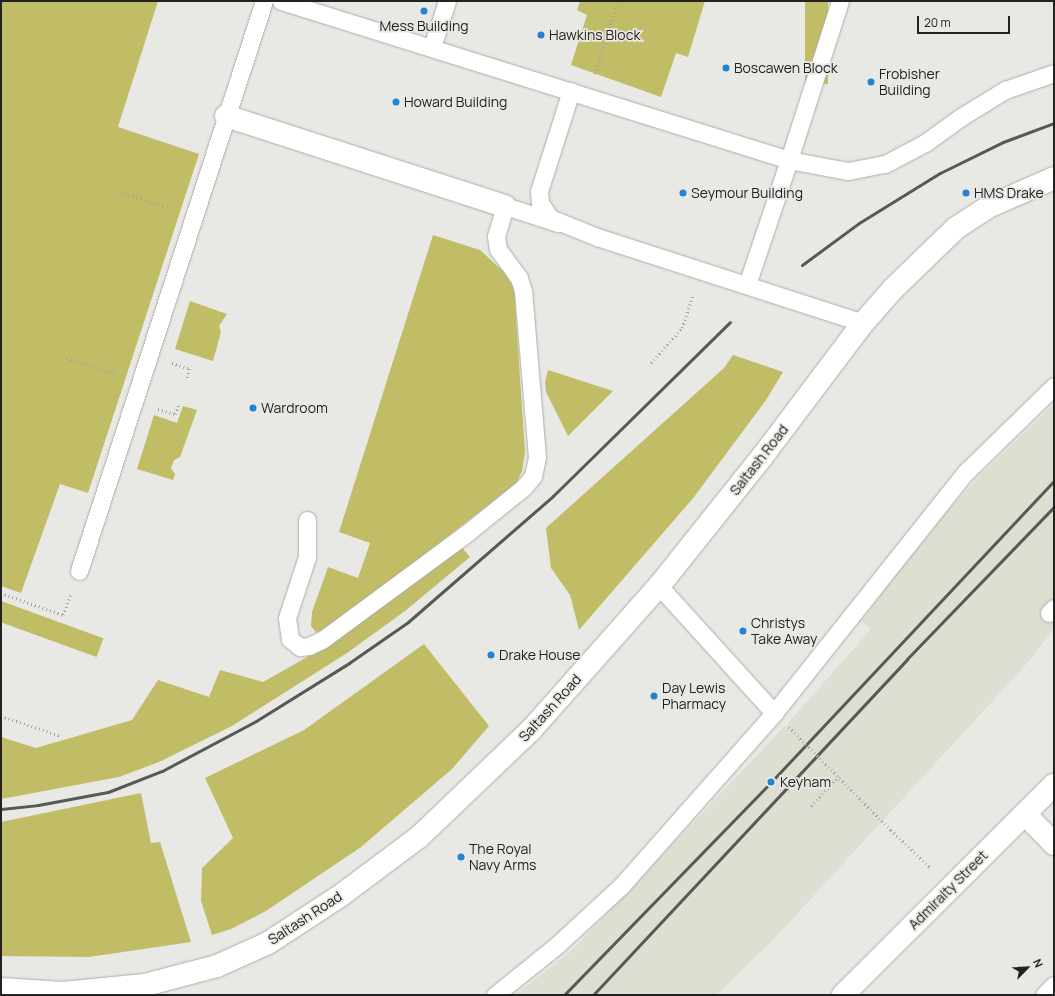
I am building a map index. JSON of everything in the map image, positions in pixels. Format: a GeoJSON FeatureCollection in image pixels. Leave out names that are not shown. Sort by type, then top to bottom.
{"type":"FeatureCollection","features":[{"type":"Feature","properties":{"kind":"main road"},"geometry":{"type":"LineString","coordinates":[[226,116],[505,206]]}},
{"type":"Feature","properties":{"kind":"main road","name":"Saltash Road"},"geometry":{"type":"LineString","coordinates":[[1,989],[63,993],[133,991],[145,985],[217,966],[268,943],[340,896],[419,836],[531,730],[659,586],[762,457],[863,323],[893,289],[956,228],[988,207],[1053,180]]}},
{"type":"Feature","properties":{"kind":"main road","name":"Admiralty Street"},"geometry":{"type":"LineString","coordinates":[[843,995],[1054,785]]}},
{"type":"Feature","properties":{"kind":"main road"},"geometry":{"type":"LineString","coordinates":[[1025,814],[1054,844]]}},
{"type":"Feature","properties":{"kind":"lane"},"geometry":{"type":"LineString","coordinates":[[79,571],[264,1]]}},
{"type":"Feature","properties":{"kind":"lane"},"geometry":{"type":"LineString","coordinates":[[281,1],[432,47],[789,160],[848,171],[886,164],[925,143],[960,117],[1005,90],[1054,73]]}},
{"type":"Feature","properties":{"kind":"lane"},"geometry":{"type":"LineString","coordinates":[[432,47],[447,1]]}},
{"type":"Feature","properties":{"kind":"lane"},"geometry":{"type":"LineString","coordinates":[[747,285],[840,1]]}},
{"type":"Feature","properties":{"kind":"lane"},"geometry":{"type":"LineString","coordinates":[[558,223],[542,208],[538,190],[571,91]]}},
{"type":"Feature","properties":{"kind":"lane"},"geometry":{"type":"LineString","coordinates":[[307,520],[306,557],[287,618],[290,638],[300,647],[322,640],[519,493],[533,476],[537,457],[523,291],[519,278],[498,249],[496,236],[505,206],[863,323]]}},
{"type":"Feature","properties":{"kind":"lane"},"geometry":{"type":"LineString","coordinates":[[495,995],[556,946],[622,885],[774,712],[966,472],[1054,386]]}},
{"type":"Feature","properties":{"kind":"lane"},"geometry":{"type":"LineString","coordinates":[[659,586],[774,712]]}},
{"type":"Feature","properties":{"kind":"lane"},"geometry":{"type":"LineString","coordinates":[[1044,995],[1054,985]]}},
{"type":"Feature","properties":{"kind":"path"},"geometry":{"type":"LineString","coordinates":[[588,97],[615,9],[620,1]]}},
{"type":"Feature","properties":{"kind":"path"},"geometry":{"type":"LineString","coordinates":[[121,192],[194,216]]}},
{"type":"Feature","properties":{"kind":"path"},"geometry":{"type":"LineString","coordinates":[[651,363],[682,328],[691,300]]}},
{"type":"Feature","properties":{"kind":"path"},"geometry":{"type":"LineString","coordinates":[[67,358],[140,382]]}},
{"type":"Feature","properties":{"kind":"path"},"geometry":{"type":"LineString","coordinates":[[171,363],[190,369],[187,379]]}},
{"type":"Feature","properties":{"kind":"path"},"geometry":{"type":"LineString","coordinates":[[156,408],[175,414],[179,404]]}},
{"type":"Feature","properties":{"kind":"path"},"geometry":{"type":"LineString","coordinates":[[1,593],[63,615],[79,571]]}},
{"type":"Feature","properties":{"kind":"path"},"geometry":{"type":"LineString","coordinates":[[1,716],[61,736]]}},
{"type":"Feature","properties":{"kind":"path"},"geometry":{"type":"LineString","coordinates":[[789,727],[950,887]]}},
{"type":"Feature","properties":{"kind":"path"},"geometry":{"type":"LineString","coordinates":[[811,806],[839,776]]}},
{"type":"Feature","properties":{"kind":"shaded area"},"geometry":{"type":"Polygon","coordinates":[[[1,1],[158,1],[118,127],[199,154],[88,493],[60,484],[21,593],[1,586],[1,1]]]}},
{"type":"Feature","properties":{"kind":"shaded area"},"geometry":{"type":"Polygon","coordinates":[[[580,1],[705,1],[688,57],[676,53],[661,97],[571,65],[587,15],[577,10],[580,1]]]}},
{"type":"Feature","properties":{"kind":"shaded area"},"geometry":{"type":"Polygon","coordinates":[[[805,1],[828,1],[828,84],[805,84],[805,1]]]}},
{"type":"Feature","properties":{"kind":"shaded area"},"geometry":{"type":"Polygon","coordinates":[[[433,235],[480,250],[504,272],[514,288],[525,452],[522,471],[517,482],[504,493],[328,629],[316,632],[311,626],[312,612],[328,567],[358,578],[370,543],[339,532],[433,235]]]}},
{"type":"Feature","properties":{"kind":"shaded area"},"geometry":{"type":"Polygon","coordinates":[[[190,301],[227,314],[219,326],[221,332],[213,361],[175,349],[190,301]]]}},
{"type":"Feature","properties":{"kind":"shaded area"},"geometry":{"type":"Polygon","coordinates":[[[733,355],[783,372],[766,400],[694,497],[579,630],[570,595],[551,568],[546,528],[724,368],[733,355]]]}},
{"type":"Feature","properties":{"kind":"shaded area"},"geometry":{"type":"Polygon","coordinates":[[[548,370],[613,391],[568,436],[546,392],[545,382],[548,370]]]}},
{"type":"Feature","properties":{"kind":"shaded area"},"geometry":{"type":"Polygon","coordinates":[[[1054,404],[1054,628],[1031,659],[772,941],[716,995],[515,995],[570,952],[798,712],[871,629],[862,621],[910,553],[979,476],[1054,404]]]}},
{"type":"Feature","properties":{"kind":"shaded area"},"geometry":{"type":"Polygon","coordinates":[[[183,406],[197,410],[180,457],[174,460],[171,468],[175,474],[173,480],[137,469],[154,415],[177,423],[183,406]]]}},
{"type":"Feature","properties":{"kind":"shaded area"},"geometry":{"type":"Polygon","coordinates":[[[460,545],[470,557],[405,611],[347,653],[232,726],[159,762],[119,777],[1,799],[1,737],[36,748],[132,720],[158,680],[209,697],[220,670],[263,682],[325,647],[460,545]]]}},
{"type":"Feature","properties":{"kind":"shaded area"},"geometry":{"type":"Polygon","coordinates":[[[1,601],[103,638],[97,657],[1,622],[1,601]]]}},
{"type":"Feature","properties":{"kind":"shaded area"},"geometry":{"type":"Polygon","coordinates":[[[424,644],[489,726],[452,769],[361,847],[266,911],[231,929],[212,935],[201,901],[202,868],[233,838],[205,778],[304,730],[424,644]]]}},
{"type":"Feature","properties":{"kind":"shaded area"},"geometry":{"type":"Polygon","coordinates":[[[141,793],[151,843],[160,842],[191,942],[89,957],[1,956],[1,822],[141,793]]]}},
{"type":"Feature","properties":{"kind":"railway"},"geometry":{"type":"LineString","coordinates":[[802,265],[859,223],[940,173],[1003,142],[1054,123]]}},
{"type":"Feature","properties":{"kind":"railway"},"geometry":{"type":"LineString","coordinates":[[1,809],[38,805],[108,792],[162,771],[256,721],[349,663],[408,622],[553,496],[730,322]]}},
{"type":"Feature","properties":{"kind":"railway"},"geometry":{"type":"LineString","coordinates":[[564,995],[771,782],[1054,481]]}},
{"type":"Feature","properties":{"kind":"railway"},"geometry":{"type":"LineString","coordinates":[[593,995],[907,659],[1054,507]]}},
{"type":"Feature","properties":{"kind":"place","name":"Mess Building"},"geometry":{"type":"Point","coordinates":[424,11]}},
{"type":"Feature","properties":{"kind":"place","name":"Hawkins Block"},"geometry":{"type":"Point","coordinates":[541,35]}},
{"type":"Feature","properties":{"kind":"place","name":"Boscawen Block"},"geometry":{"type":"Point","coordinates":[726,68]}},
{"type":"Feature","properties":{"kind":"place","name":"Frobisher Building"},"geometry":{"type":"Point","coordinates":[871,82]}},
{"type":"Feature","properties":{"kind":"place","name":"Howard Building"},"geometry":{"type":"Point","coordinates":[396,102]}},
{"type":"Feature","properties":{"kind":"place","name":"Seymour Building"},"geometry":{"type":"Point","coordinates":[683,193]}},
{"type":"Feature","properties":{"kind":"place","name":"HMS Drake"},"geometry":{"type":"Point","coordinates":[966,193]}},
{"type":"Feature","properties":{"kind":"place","name":"Wardroom"},"geometry":{"type":"Point","coordinates":[253,408]}},
{"type":"Feature","properties":{"kind":"place","name":"Christys Take Away"},"geometry":{"type":"Point","coordinates":[743,631]}},
{"type":"Feature","properties":{"kind":"place","name":"Drake House"},"geometry":{"type":"Point","coordinates":[491,655]}},
{"type":"Feature","properties":{"kind":"place","name":"Day Lewis Pharmacy"},"geometry":{"type":"Point","coordinates":[654,696]}},
{"type":"Feature","properties":{"kind":"place","name":"Keyham"},"geometry":{"type":"Point","coordinates":[771,782]}},
{"type":"Feature","properties":{"kind":"place","name":"The Royal Navy Arms"},"geometry":{"type":"Point","coordinates":[461,857]}}]}
